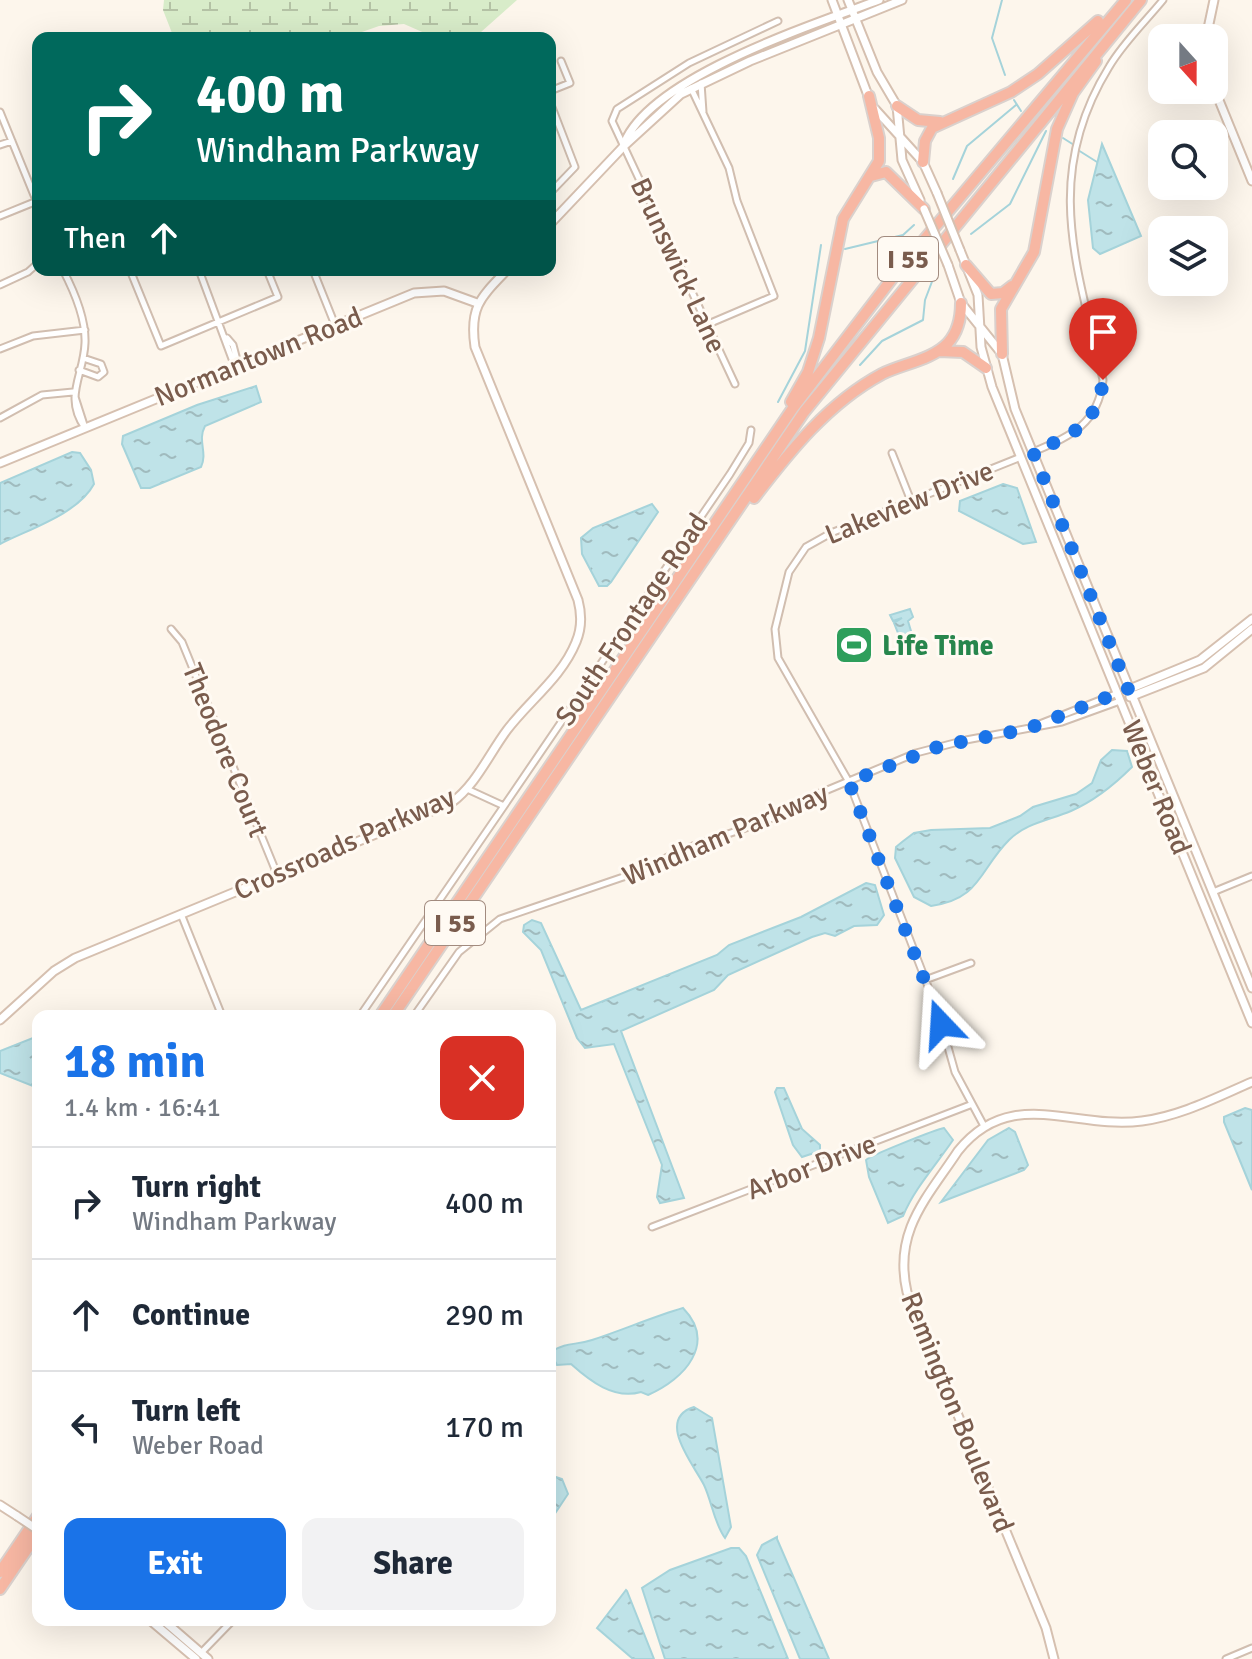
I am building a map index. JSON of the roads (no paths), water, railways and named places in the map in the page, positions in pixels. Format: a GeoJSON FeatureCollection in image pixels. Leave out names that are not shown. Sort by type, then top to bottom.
{"type":"FeatureCollection","features":[{"type":"Feature","properties":{"kind":"highway"},"geometry":{"type":"LineString","coordinates":[[923,162],[928,134],[940,122],[1011,92],[1038,74],[1119,0]]}},
{"type":"Feature","properties":{"kind":"highway","name":"I 55"},"geometry":{"type":"LineString","coordinates":[[384,1010],[711,533],[793,408],[897,272],[1126,0]]}},
{"type":"Feature","properties":{"kind":"highway","name":"I 55"},"geometry":{"type":"LineString","coordinates":[[397,1010],[804,412],[1141,0]]}},
{"type":"Feature","properties":{"kind":"highway"},"geometry":{"type":"LineString","coordinates":[[1002,354],[1001,309],[1019,280],[1039,234],[1050,161],[1064,112],[1132,11]]}},
{"type":"Feature","properties":{"kind":"highway"},"geometry":{"type":"LineString","coordinates":[[711,533],[808,372],[827,310],[843,219],[879,161],[881,147],[869,96]]}},
{"type":"Feature","properties":{"kind":"highway"},"geometry":{"type":"LineString","coordinates":[[897,106],[918,120],[940,122]]}},
{"type":"Feature","properties":{"kind":"highway"},"geometry":{"type":"LineString","coordinates":[[866,180],[876,172],[886,172],[924,209]]}},
{"type":"Feature","properties":{"kind":"highway"},"geometry":{"type":"LineString","coordinates":[[966,265],[991,294],[1003,293],[1019,280]]}},
{"type":"Feature","properties":{"kind":"highway"},"geometry":{"type":"LineString","coordinates":[[730,522],[745,509],[816,423],[842,401],[882,374],[937,351],[953,337],[961,317],[961,303]]}},
{"type":"Feature","properties":{"kind":"highway"},"geometry":{"type":"LineString","coordinates":[[937,351],[963,352],[986,368]]}},
{"type":"Feature","properties":{"kind":"highway"},"geometry":{"type":"LineString","coordinates":[[1,1583],[32,1527]]}},
{"type":"Feature","properties":{"kind":"highway"},"geometry":{"type":"LineString","coordinates":[[1,1583],[32,1539]]}},
{"type":"Feature","properties":{"kind":"street","name":"Weber Road"},"geometry":{"type":"LineString","coordinates":[[832,0],[876,111],[923,162],[937,193],[978,295],[986,368],[1252,1023]]}},
{"type":"Feature","properties":{"kind":"street","name":"Weber Road"},"geometry":{"type":"LineString","coordinates":[[848,0],[877,72],[897,106],[904,171],[924,209],[961,303],[1002,354],[1012,401],[1252,988]]}},
{"type":"Feature","properties":{"kind":"street"},"geometry":{"type":"LineString","coordinates":[[556,218],[689,84],[854,14],[879,0]]}},
{"type":"Feature","properties":{"kind":"street"},"geometry":{"type":"LineString","coordinates":[[854,14],[902,0]]}},
{"type":"Feature","properties":{"kind":"street"},"geometry":{"type":"LineString","coordinates":[[1033,452],[1078,432],[1093,417],[1101,397],[1103,380],[1071,230],[1069,179],[1073,149],[1090,101],[1111,64],[1163,0]]}},
{"type":"Feature","properties":{"kind":"street"},"geometry":{"type":"LineString","coordinates":[[1209,24],[1214,0]]}},
{"type":"Feature","properties":{"kind":"street"},"geometry":{"type":"LineString","coordinates":[[689,84],[701,83],[840,20]]}},
{"type":"Feature","properties":{"kind":"street","name":"Brunswick Lane"},"geometry":{"type":"LineString","coordinates":[[735,384],[612,121],[617,109],[689,63],[778,21]]}},
{"type":"Feature","properties":{"kind":"street"},"geometry":{"type":"LineString","coordinates":[[556,89],[570,83],[561,61]]}},
{"type":"Feature","properties":{"kind":"street"},"geometry":{"type":"LineString","coordinates":[[701,83],[703,113]]}},
{"type":"Feature","properties":{"kind":"street"},"geometry":{"type":"LineString","coordinates":[[689,84],[729,168],[737,201],[774,296],[706,325]]}},
{"type":"Feature","properties":{"kind":"street"},"geometry":{"type":"LineString","coordinates":[[1221,104],[1252,181]]}},
{"type":"Feature","properties":{"kind":"street"},"geometry":{"type":"LineString","coordinates":[[0,112],[32,189]]}},
{"type":"Feature","properties":{"kind":"street"},"geometry":{"type":"LineString","coordinates":[[556,119],[575,167],[556,187]]}},
{"type":"Feature","properties":{"kind":"street"},"geometry":{"type":"LineString","coordinates":[[0,145],[12,141]]}},
{"type":"Feature","properties":{"kind":"street"},"geometry":{"type":"LineString","coordinates":[[0,216],[32,205]]}},
{"type":"Feature","properties":{"kind":"street"},"geometry":{"type":"LineString","coordinates":[[0,285],[32,268]]}},
{"type":"Feature","properties":{"kind":"street"},"geometry":{"type":"LineString","coordinates":[[65,276],[85,330],[83,358],[73,403],[85,428]]}},
{"type":"Feature","properties":{"kind":"street"},"geometry":{"type":"LineString","coordinates":[[132,276],[161,346],[278,297],[269,276]]}},
{"type":"Feature","properties":{"kind":"street"},"geometry":{"type":"LineString","coordinates":[[201,276],[238,357],[238,365]]}},
{"type":"Feature","properties":{"kind":"street"},"geometry":{"type":"LineString","coordinates":[[315,276],[335,325]]}},
{"type":"Feature","properties":{"kind":"street"},"geometry":{"type":"LineString","coordinates":[[477,303],[502,276]]}},
{"type":"Feature","properties":{"kind":"street","name":"Normantown Road"},"geometry":{"type":"LineString","coordinates":[[0,463],[335,325],[431,289],[477,303]]}},
{"type":"Feature","properties":{"kind":"street","name":"Crossroads Parkway"},"geometry":{"type":"LineString","coordinates":[[0,1020],[54,971],[75,958],[437,809],[467,789],[505,732],[544,689],[572,650],[581,624],[578,600],[475,347],[473,319],[477,303]]}},
{"type":"Feature","properties":{"kind":"street"},"geometry":{"type":"LineString","coordinates":[[0,349],[33,336],[85,330]]}},
{"type":"Feature","properties":{"kind":"street"},"geometry":{"type":"LineString","coordinates":[[79,370],[98,377],[104,372],[101,364],[83,358]]}},
{"type":"Feature","properties":{"kind":"street"},"geometry":{"type":"LineString","coordinates":[[0,418],[42,395],[74,394]]}},
{"type":"Feature","properties":{"kind":"street","name":"South Frontage Road"},"geometry":{"type":"LineString","coordinates":[[364,1010],[730,474],[749,443],[751,430]]}},
{"type":"Feature","properties":{"kind":"street"},"geometry":{"type":"LineString","coordinates":[[892,453],[911,501]]}},
{"type":"Feature","properties":{"kind":"street","name":"Lakeview Drive"},"geometry":{"type":"LineString","coordinates":[[984,1126],[970,1105],[949,1055],[925,980],[849,782],[783,670],[775,629],[789,572],[806,547],[1021,457]]}},
{"type":"Feature","properties":{"kind":"street"},"geometry":{"type":"LineString","coordinates":[[1120,697],[1200,660],[1252,619]]}},
{"type":"Feature","properties":{"kind":"street","name":"Theodore Court"},"geometry":{"type":"LineString","coordinates":[[171,629],[182,642],[277,874]]}},
{"type":"Feature","properties":{"kind":"street"},"geometry":{"type":"LineString","coordinates":[[1129,693],[1204,668],[1252,629]]}},
{"type":"Feature","properties":{"kind":"street","name":"Windham Parkway"},"geometry":{"type":"LineString","coordinates":[[418,1010],[459,952],[500,919],[635,873],[684,849],[766,821],[849,782],[940,746],[1027,729],[1120,697]]}},
{"type":"Feature","properties":{"kind":"street"},"geometry":{"type":"LineString","coordinates":[[467,789],[504,806]]}},
{"type":"Feature","properties":{"kind":"street"},"geometry":{"type":"LineString","coordinates":[[1213,892],[1252,876]]}},
{"type":"Feature","properties":{"kind":"street"},"geometry":{"type":"LineString","coordinates":[[181,914],[220,1010]]}},
{"type":"Feature","properties":{"kind":"street"},"geometry":{"type":"LineString","coordinates":[[925,980],[971,963]]}},
{"type":"Feature","properties":{"kind":"street","name":"Remington Boulevard"},"geometry":{"type":"LineString","coordinates":[[1054,1659],[1046,1628],[907,1292],[902,1271],[906,1235],[958,1151],[984,1126],[1020,1113],[1107,1123],[1142,1121],[1177,1113],[1252,1082]]}},
{"type":"Feature","properties":{"kind":"street","name":"Arbor Drive"},"geometry":{"type":"LineString","coordinates":[[652,1227],[970,1105]]}},
{"type":"Feature","properties":{"kind":"street"},"geometry":{"type":"LineString","coordinates":[[0,1505],[32,1527]]}},
{"type":"Feature","properties":{"kind":"street"},"geometry":{"type":"LineString","coordinates":[[158,1626],[202,1657]]}},
{"type":"Feature","properties":{"kind":"street"},"geometry":{"type":"LineString","coordinates":[[169,1626],[202,1657]]}},
{"type":"Feature","properties":{"kind":"street"},"geometry":{"type":"LineString","coordinates":[[202,1657],[228,1626]]}},
{"type":"Feature","properties":{"kind":"street"},"geometry":{"type":"LineString","coordinates":[[1226,1659],[1252,1648]]}},
{"type":"Feature","properties":{"kind":"water"},"geometry":{"type":"Polygon","coordinates":[[[1102,144],[1141,236],[1100,254],[1093,248],[1088,200],[1102,144]]]}},
{"type":"Feature","properties":{"kind":"water"},"geometry":{"type":"Polygon","coordinates":[[[256,386],[261,402],[205,426],[201,467],[150,488],[141,488],[122,444],[123,436],[197,405],[256,386]]]}},
{"type":"Feature","properties":{"kind":"water"},"geometry":{"type":"Polygon","coordinates":[[[72,452],[80,453],[91,470],[94,484],[87,495],[65,512],[0,544],[0,483],[72,452]]]}},
{"type":"Feature","properties":{"kind":"water"},"geometry":{"type":"Polygon","coordinates":[[[1003,484],[1017,488],[1036,542],[1023,544],[959,511],[960,501],[1003,484]]]}},
{"type":"Feature","properties":{"kind":"water"},"geometry":{"type":"Polygon","coordinates":[[[652,504],[658,512],[611,582],[607,586],[599,586],[582,554],[581,538],[593,528],[652,504]]]}},
{"type":"Feature","properties":{"kind":"water"},"geometry":{"type":"Polygon","coordinates":[[[910,609],[913,617],[908,621],[911,631],[900,638],[894,623],[902,618],[893,621],[890,615],[910,609]]]}},
{"type":"Feature","properties":{"kind":"water"},"geometry":{"type":"Polygon","coordinates":[[[1112,750],[1127,751],[1132,767],[1103,792],[1079,807],[1016,834],[999,851],[978,882],[960,897],[931,906],[914,897],[895,858],[896,847],[914,833],[990,828],[1033,807],[1076,794],[1092,783],[1101,760],[1112,750]]]}},
{"type":"Feature","properties":{"kind":"water"},"geometry":{"type":"Polygon","coordinates":[[[866,883],[875,885],[884,915],[877,925],[854,926],[835,936],[825,933],[812,937],[728,975],[714,990],[621,1031],[684,1198],[660,1203],[657,1197],[662,1165],[614,1044],[585,1048],[577,1038],[541,950],[523,932],[524,925],[532,920],[541,923],[581,1010],[717,955],[729,945],[801,917],[866,883]]]}},
{"type":"Feature","properties":{"kind":"water"},"geometry":{"type":"Polygon","coordinates":[[[32,1038],[32,1086],[0,1073],[0,1051],[32,1038]]]}},
{"type":"Feature","properties":{"kind":"water"},"geometry":{"type":"Polygon","coordinates":[[[777,1088],[784,1088],[802,1129],[820,1145],[820,1151],[802,1157],[793,1145],[775,1092],[777,1088]]]}},
{"type":"Feature","properties":{"kind":"water"},"geometry":{"type":"Polygon","coordinates":[[[1245,1108],[1252,1110],[1252,1190],[1224,1122],[1224,1117],[1245,1108]]]}},
{"type":"Feature","properties":{"kind":"water"},"geometry":{"type":"Polygon","coordinates":[[[944,1128],[953,1140],[919,1187],[903,1216],[888,1223],[869,1177],[866,1160],[944,1128]]]}},
{"type":"Feature","properties":{"kind":"water"},"geometry":{"type":"Polygon","coordinates":[[[1009,1128],[1015,1132],[1028,1165],[1024,1170],[941,1202],[988,1140],[1009,1128]]]}},
{"type":"Feature","properties":{"kind":"water"},"geometry":{"type":"Polygon","coordinates":[[[683,1308],[693,1321],[697,1347],[692,1359],[674,1380],[648,1395],[612,1391],[586,1377],[571,1364],[556,1363],[556,1349],[562,1346],[592,1340],[683,1308]]]}},
{"type":"Feature","properties":{"kind":"water"},"geometry":{"type":"Polygon","coordinates":[[[694,1407],[712,1418],[731,1527],[725,1538],[704,1485],[686,1455],[677,1432],[683,1413],[694,1407]]]}},
{"type":"Feature","properties":{"kind":"water"},"geometry":{"type":"Polygon","coordinates":[[[556,1477],[562,1479],[568,1494],[556,1512],[556,1477]]]}},
{"type":"Feature","properties":{"kind":"water"},"geometry":{"type":"Polygon","coordinates":[[[777,1537],[829,1659],[800,1659],[757,1555],[762,1545],[777,1537]]]}},
{"type":"Feature","properties":{"kind":"water"},"geometry":{"type":"Polygon","coordinates":[[[731,1548],[739,1548],[746,1556],[788,1659],[665,1659],[642,1588],[670,1570],[731,1548]]]}},
{"type":"Feature","properties":{"kind":"water"},"geometry":{"type":"Polygon","coordinates":[[[626,1590],[654,1659],[633,1659],[597,1628],[626,1590]]]}},
{"type":"Feature","properties":{"kind":"waterway"},"geometry":{"type":"LineString","coordinates":[[1002,0],[992,38],[1005,75]]}},
{"type":"Feature","properties":{"kind":"waterway"},"geometry":{"type":"LineString","coordinates":[[1014,100],[1021,111]]}},
{"type":"Feature","properties":{"kind":"waterway"},"geometry":{"type":"LineString","coordinates":[[953,179],[967,146],[1016,105]]}},
{"type":"Feature","properties":{"kind":"waterway"},"geometry":{"type":"LineString","coordinates":[[971,234],[1010,204],[1046,131]]}},
{"type":"Feature","properties":{"kind":"waterway"},"geometry":{"type":"LineString","coordinates":[[1063,138],[1074,145]]}},
{"type":"Feature","properties":{"kind":"waterway"},"geometry":{"type":"LineString","coordinates":[[1078,150],[1097,162]]}},
{"type":"Feature","properties":{"kind":"waterway"},"geometry":{"type":"LineString","coordinates":[[845,249],[903,235],[914,225]]}},
{"type":"Feature","properties":{"kind":"waterway"},"geometry":{"type":"LineString","coordinates":[[778,402],[805,351],[821,245]]}},
{"type":"Feature","properties":{"kind":"waterway"},"geometry":{"type":"LineString","coordinates":[[860,365],[882,341],[923,320],[925,300],[933,279]]}},
{"type":"Feature","properties":{"kind":"place","name":"Life Time"},"geometry":{"type":"Point","coordinates":[854,645]}}]}
